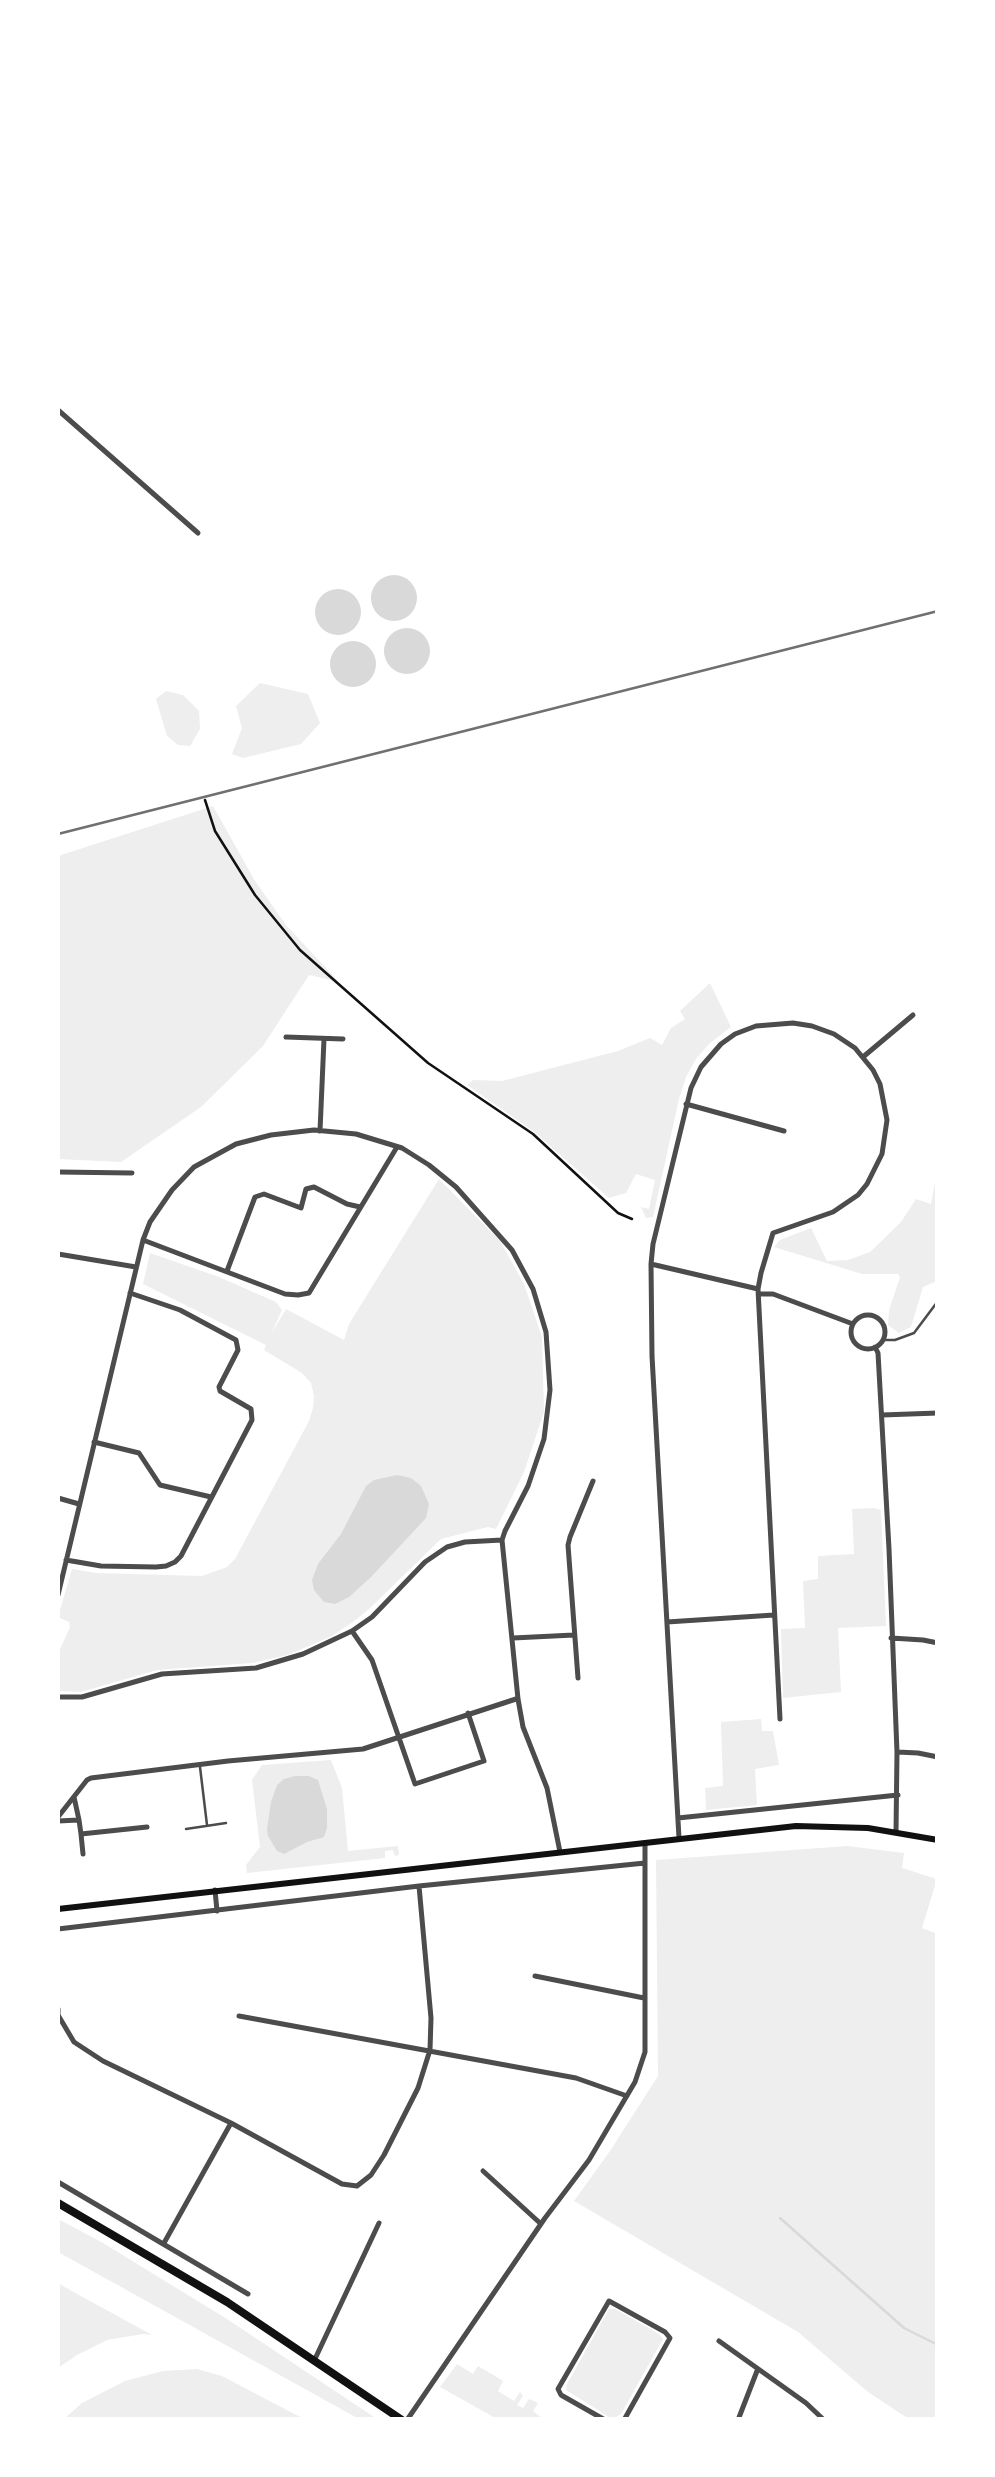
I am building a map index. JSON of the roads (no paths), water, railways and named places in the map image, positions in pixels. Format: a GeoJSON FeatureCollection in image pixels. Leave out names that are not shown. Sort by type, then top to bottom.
{"type":"FeatureCollection","features":[{"type":"Feature","properties":{"kind":"main road"},"geometry":{"type":"LineString","coordinates":[[58,1909],[796,1826],[868,1828],[938,1840]]}},
{"type":"Feature","properties":{"kind":"main road"},"geometry":{"type":"LineString","coordinates":[[58,2204],[210,2292],[405,2420]]}},
{"type":"Feature","properties":{"kind":"street"},"geometry":{"type":"LineString","coordinates":[[58,410],[198,532]]}},
{"type":"Feature","properties":{"kind":"street"},"geometry":{"type":"LineString","coordinates":[[863,1057],[913,1015]]}},
{"type":"Feature","properties":{"kind":"street"},"geometry":{"type":"LineString","coordinates":[[679,1838],[652,1356],[653,1244],[694,1078],[709,1056],[735,1034],[756,1026],[793,1023],[812,1026],[845,1040],[863,1057],[880,1084],[885,1101],[886,1137],[876,1170],[858,1195],[819,1218],[773,1233],[758,1291],[780,1719]]}},
{"type":"Feature","properties":{"kind":"street"},"geometry":{"type":"LineString","coordinates":[[286,1037],[343,1039]]}},
{"type":"Feature","properties":{"kind":"street"},"geometry":{"type":"LineString","coordinates":[[320,1130],[324,1039]]}},
{"type":"Feature","properties":{"kind":"street"},"geometry":{"type":"LineString","coordinates":[[686,1104],[784,1131]]}},
{"type":"Feature","properties":{"kind":"street"},"geometry":{"type":"LineString","coordinates":[[58,1595],[143,1240],[172,1190],[194,1167],[236,1144],[271,1135],[320,1130],[356,1134],[397,1147],[456,1186],[512,1250],[533,1289],[546,1332],[550,1390],[544,1439],[528,1486],[502,1540],[518,1699],[547,1788],[560,1852]]}},
{"type":"Feature","properties":{"kind":"street"},"geometry":{"type":"LineString","coordinates":[[143,1240],[285,1294],[309,1293],[397,1147]]}},
{"type":"Feature","properties":{"kind":"street"},"geometry":{"type":"LineString","coordinates":[[58,1172],[132,1173]]}},
{"type":"Feature","properties":{"kind":"street"},"geometry":{"type":"LineString","coordinates":[[228,1271],[255,1197],[264,1194],[302,1208],[306,1189],[314,1188],[361,1207]]}},
{"type":"Feature","properties":{"kind":"street"},"geometry":{"type":"LineString","coordinates":[[58,1254],[136,1266]]}},
{"type":"Feature","properties":{"kind":"street"},"geometry":{"type":"LineString","coordinates":[[651,1264],[774,1294],[853,1324]]}},
{"type":"Feature","properties":{"kind":"street"},"geometry":{"type":"LineString","coordinates":[[66,1560],[101,1566],[166,1566],[180,1556],[253,1415],[251,1409],[220,1391],[238,1350],[236,1340],[201,1320],[130,1293]]}},
{"type":"Feature","properties":{"kind":"street"},"geometry":{"type":"LineString","coordinates":[[860,1317],[875,1317],[884,1330],[883,1340],[865,1349],[856,1344],[851,1334],[853,1324],[860,1317]]}},
{"type":"Feature","properties":{"kind":"street"},"geometry":{"type":"LineString","coordinates":[[875,1347],[882,1415],[897,1752],[896,1832]]}},
{"type":"Feature","properties":{"kind":"street"},"geometry":{"type":"LineString","coordinates":[[882,1415],[938,1413]]}},
{"type":"Feature","properties":{"kind":"street"},"geometry":{"type":"LineString","coordinates":[[94,1442],[139,1453],[160,1485],[211,1498]]}},
{"type":"Feature","properties":{"kind":"street"},"geometry":{"type":"LineString","coordinates":[[578,1678],[568,1562],[570,1537],[593,1481]]}},
{"type":"Feature","properties":{"kind":"street"},"geometry":{"type":"LineString","coordinates":[[58,1498],[79,1504]]}},
{"type":"Feature","properties":{"kind":"street"},"geometry":{"type":"LineString","coordinates":[[58,1697],[82,1697],[162,1674],[256,1668],[304,1654],[372,1617],[446,1547],[502,1540]]}},
{"type":"Feature","properties":{"kind":"street"},"geometry":{"type":"LineString","coordinates":[[667,1622],[774,1616]]}},
{"type":"Feature","properties":{"kind":"street"},"geometry":{"type":"LineString","coordinates":[[352,1631],[372,1660],[415,1784],[484,1761],[468,1713]]}},
{"type":"Feature","properties":{"kind":"street"},"geometry":{"type":"LineString","coordinates":[[512,1638],[574,1635]]}},
{"type":"Feature","properties":{"kind":"street"},"geometry":{"type":"LineString","coordinates":[[891,1638],[938,1643]]}},
{"type":"Feature","properties":{"kind":"street"},"geometry":{"type":"LineString","coordinates":[[58,1819],[91,1778],[363,1749],[518,1699]]}},
{"type":"Feature","properties":{"kind":"street"},"geometry":{"type":"LineString","coordinates":[[897,1752],[938,1757]]}},
{"type":"Feature","properties":{"kind":"street"},"geometry":{"type":"LineString","coordinates":[[678,1818],[898,1795]]}},
{"type":"Feature","properties":{"kind":"street"},"geometry":{"type":"LineString","coordinates":[[74,1796],[83,1854]]}},
{"type":"Feature","properties":{"kind":"street"},"geometry":{"type":"LineString","coordinates":[[58,1819],[79,1820]]}},
{"type":"Feature","properties":{"kind":"street"},"geometry":{"type":"LineString","coordinates":[[81,1834],[148,1827]]}},
{"type":"Feature","properties":{"kind":"street"},"geometry":{"type":"LineString","coordinates":[[405,2420],[590,2160],[642,2063],[645,1842]]}},
{"type":"Feature","properties":{"kind":"street"},"geometry":{"type":"LineString","coordinates":[[58,1929],[644,1863]]}},
{"type":"Feature","properties":{"kind":"street"},"geometry":{"type":"LineString","coordinates":[[58,2010],[74,2042],[103,2061],[342,2184],[357,2186],[371,2175],[384,2156],[418,2088],[430,2050],[431,2018],[419,1886]]}},
{"type":"Feature","properties":{"kind":"street"},"geometry":{"type":"LineString","coordinates":[[214,1890],[217,1912]]}},
{"type":"Feature","properties":{"kind":"street"},"geometry":{"type":"LineString","coordinates":[[535,1976],[645,1998]]}},
{"type":"Feature","properties":{"kind":"street"},"geometry":{"type":"LineString","coordinates":[[239,2016],[576,2078],[627,2096]]}},
{"type":"Feature","properties":{"kind":"street"},"geometry":{"type":"LineString","coordinates":[[164,2242],[231,2124]]}},
{"type":"Feature","properties":{"kind":"street"},"geometry":{"type":"LineString","coordinates":[[483,2171],[541,2224]]}},
{"type":"Feature","properties":{"kind":"street"},"geometry":{"type":"LineString","coordinates":[[58,2182],[248,2294]]}},
{"type":"Feature","properties":{"kind":"street"},"geometry":{"type":"LineString","coordinates":[[314,2361],[379,2224]]}},
{"type":"Feature","properties":{"kind":"street"},"geometry":{"type":"LineString","coordinates":[[605,2420],[558,2388],[609,2302],[666,2332],[670,2338],[624,2420]]}},
{"type":"Feature","properties":{"kind":"street"},"geometry":{"type":"LineString","coordinates":[[719,2341],[824,2420]]}},
{"type":"Feature","properties":{"kind":"street"},"geometry":{"type":"LineString","coordinates":[[738,2420],[758,2370]]}},
{"type":"Feature","properties":{"kind":"street"},"geometry":{"type":"LineString","coordinates":[[586,2420],[590,2412]]}},
{"type":"Feature","properties":{"kind":"lane"},"geometry":{"type":"LineString","coordinates":[[883,1340],[914,1333],[938,1301]]}},
{"type":"Feature","properties":{"kind":"lane"},"geometry":{"type":"LineString","coordinates":[[200,1764],[207,1826]]}},
{"type":"Feature","properties":{"kind":"lane"},"geometry":{"type":"LineString","coordinates":[[186,1828],[226,1824]]}},
{"type":"Feature","properties":{"kind":"waterway"},"geometry":{"type":"LineString","coordinates":[[780,2218],[904,2328],[938,2345]]}},
{"type":"Feature","properties":{"kind":"railway"},"geometry":{"type":"LineString","coordinates":[[58,834],[938,611]]}}]}
